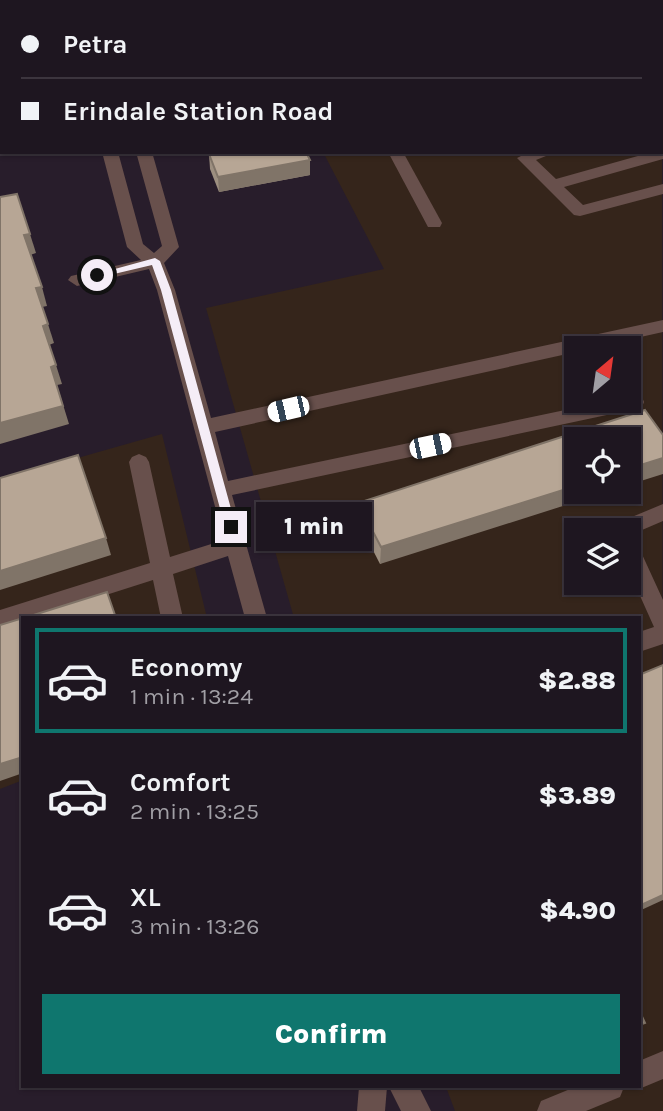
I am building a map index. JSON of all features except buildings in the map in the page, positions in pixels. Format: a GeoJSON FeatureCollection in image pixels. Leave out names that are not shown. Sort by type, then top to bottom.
{"type":"FeatureCollection","features":[{"type":"Feature","properties":{"kind":"street"},"geometry":{"type":"LineString","coordinates":[[111,154],[135,247],[155,261],[166,290],[255,616]]}},
{"type":"Feature","properties":{"kind":"street"},"geometry":{"type":"LineString","coordinates":[[76,280],[155,261],[171,247],[145,154]]}},
{"type":"Feature","properties":{"kind":"street"},"geometry":{"type":"LineString","coordinates":[[396,154],[434,223]]}},
{"type":"Feature","properties":{"kind":"street"},"geometry":{"type":"LineString","coordinates":[[541,154],[525,158],[580,211],[663,189]]}},
{"type":"Feature","properties":{"kind":"street"},"geometry":{"type":"LineString","coordinates":[[553,184],[663,154]]}},
{"type":"Feature","properties":{"kind":"street"},"geometry":{"type":"LineString","coordinates":[[204,427],[663,326]]}},
{"type":"Feature","properties":{"kind":"street"},"geometry":{"type":"LineString","coordinates":[[221,490],[583,413]]}},
{"type":"Feature","properties":{"kind":"street"},"geometry":{"type":"LineString","coordinates":[[139,462],[172,616]]}},
{"type":"Feature","properties":{"kind":"street"},"geometry":{"type":"LineString","coordinates":[[641,522],[663,512]]}},
{"type":"Feature","properties":{"kind":"street"},"geometry":{"type":"LineString","coordinates":[[0,619],[236,545]]}},
{"type":"Feature","properties":{"kind":"street"},"geometry":{"type":"LineString","coordinates":[[641,574],[663,624]]}},
{"type":"Feature","properties":{"kind":"street"},"geometry":{"type":"LineString","coordinates":[[641,641],[663,634]]}},
{"type":"Feature","properties":{"kind":"street"},"geometry":{"type":"LineString","coordinates":[[641,1074],[663,1065]]}},
{"type":"Feature","properties":{"kind":"street"},"geometry":{"type":"LineString","coordinates":[[371,1111],[373,1088]]}},
{"type":"Feature","properties":{"kind":"street"},"geometry":{"type":"LineString","coordinates":[[404,1088],[417,1111]]}},
{"type":"Feature","properties":{"kind":"street"},"geometry":{"type":"LineString","coordinates":[[551,1111],[608,1088]]}},
{"type":"Feature","properties":{"kind":"shaded area"},"geometry":{"type":"Polygon","coordinates":[[[324,154],[662,154],[663,1111],[455,1111],[446,1088],[641,1088],[641,616],[293,616],[206,308],[384,269],[324,154]]]}},
{"type":"Feature","properties":{"kind":"shaded area"},"geometry":{"type":"Polygon","coordinates":[[[162,434],[207,616],[21,616],[21,781],[0,789],[0,480],[162,434]]]}},
{"type":"Feature","properties":{"kind":"route"},"geometry":{"type":"LineString","coordinates":[[97,275],[155,261],[166,290],[174,328],[231,527]]}}]}
